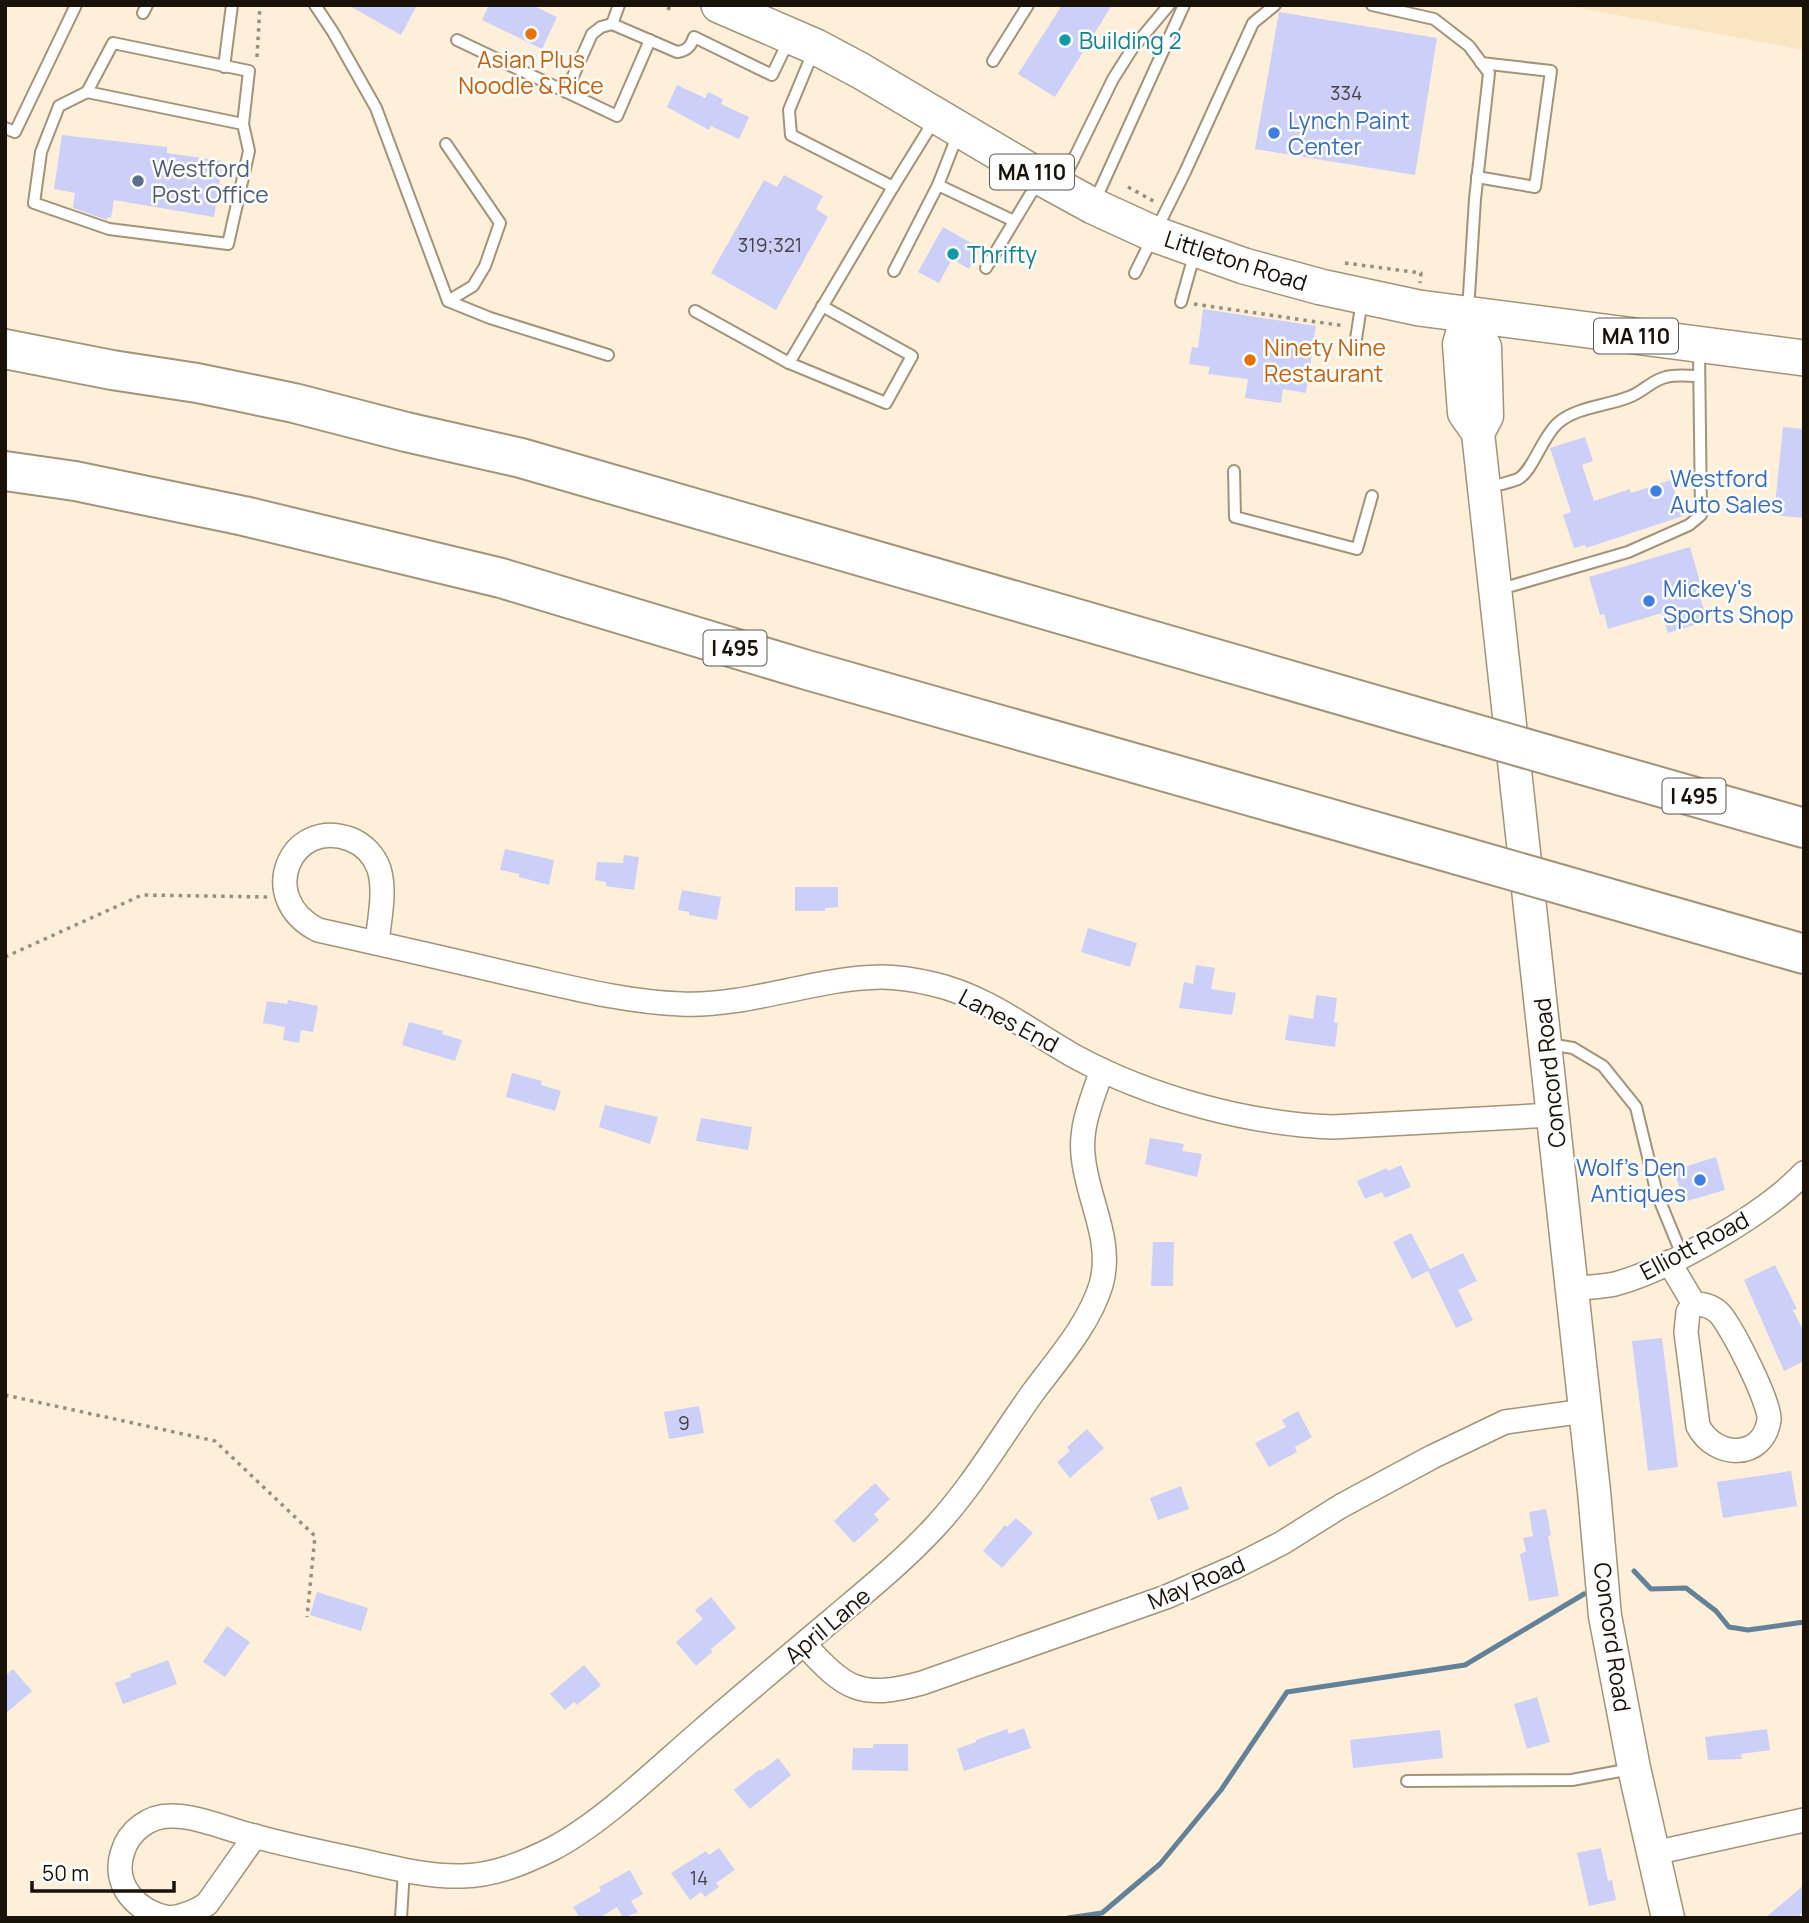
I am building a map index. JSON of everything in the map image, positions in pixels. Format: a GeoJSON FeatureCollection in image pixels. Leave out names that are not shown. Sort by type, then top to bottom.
{"type":"FeatureCollection","features":[{"type":"Feature","properties":{"kind":"highway","name":"I 495"},"geometry":{"type":"LineString","coordinates":[[5,349],[294,403],[521,458],[1804,828]]}},
{"type":"Feature","properties":{"kind":"highway","name":"I 495"},"geometry":{"type":"LineString","coordinates":[[5,471],[75,481],[244,516],[501,578],[807,670],[1804,954]]}},
{"type":"Feature","properties":{"kind":"main road","name":"Littleton Road"},"geometry":{"type":"LineString","coordinates":[[719,5],[803,42],[1093,206],[1154,234],[1282,277],[1359,321],[1419,308],[1468,313],[1699,360],[1804,358]]}},
{"type":"Feature","properties":{"kind":"main road","name":"Concord Road"},"geometry":{"type":"LineString","coordinates":[[1468,313],[1459,344],[1464,413],[1478,433],[1601,1551],[1605,1616],[1634,1768],[1668,1918]]}},
{"type":"Feature","properties":{"kind":"street"},"geometry":{"type":"LineString","coordinates":[[286,898],[284,881],[287,865],[296,851],[309,841],[325,836],[341,836],[357,842],[370,852],[378,867],[381,882],[377,943]]}},
{"type":"Feature","properties":{"kind":"street","name":"Lanes End"},"geometry":{"type":"LineString","coordinates":[[286,898],[293,912],[304,923],[318,930],[622,999],[681,1004],[732,1002],[854,979],[908,979],[958,991],[982,1001],[1102,1070],[1130,1083],[1205,1106],[1305,1126],[1361,1126],[1553,1115]]}},
{"type":"Feature","properties":{"kind":"street","name":"April Lane"},"geometry":{"type":"LineString","coordinates":[[255,1836],[207,1904],[196,1912],[176,1918],[144,1910],[133,1901],[121,1877],[122,1851],[136,1830],[158,1817],[171,1816],[404,1870],[464,1876],[514,1867],[562,1843],[615,1804],[894,1567],[948,1512],[1073,1338],[1102,1283],[1104,1245],[1085,1171],[1083,1138],[1085,1121],[1102,1070]]}},
{"type":"Feature","properties":{"kind":"street","name":"Elliott Road"},"geometry":{"type":"LineString","coordinates":[[1572,1289],[1614,1284],[1675,1259],[1763,1208],[1804,1172]]}},
{"type":"Feature","properties":{"kind":"street"},"geometry":{"type":"LineString","coordinates":[[1675,1259],[1694,1304]]}},
{"type":"Feature","properties":{"kind":"street"},"geometry":{"type":"LineString","coordinates":[[1694,1304],[1703,1304],[1720,1314],[1765,1398],[1769,1418],[1767,1427],[1755,1443],[1747,1448],[1737,1451],[1718,1448],[1703,1435],[1698,1426],[1686,1332],[1688,1312],[1694,1304]]}},
{"type":"Feature","properties":{"kind":"street","name":"May Road"},"geometry":{"type":"LineString","coordinates":[[804,1644],[828,1671],[847,1685],[877,1692],[922,1684],[1166,1598],[1235,1567],[1282,1543],[1341,1506],[1420,1463],[1505,1422],[1585,1411]]}},
{"type":"Feature","properties":{"kind":"street"},"geometry":{"type":"LineString","coordinates":[[1654,1853],[1804,1820]]}},
{"type":"Feature","properties":{"kind":"lane"},"geometry":{"type":"LineString","coordinates":[[5,128],[15,132],[76,5]]}},
{"type":"Feature","properties":{"kind":"lane"},"geometry":{"type":"LineString","coordinates":[[225,67],[232,5]]}},
{"type":"Feature","properties":{"kind":"lane"},"geometry":{"type":"LineString","coordinates":[[315,5],[376,108],[448,301],[490,318],[608,355]]}},
{"type":"Feature","properties":{"kind":"lane"},"geometry":{"type":"LineString","coordinates":[[612,24],[619,5]]}},
{"type":"Feature","properties":{"kind":"lane"},"geometry":{"type":"LineString","coordinates":[[993,61],[1028,5]]}},
{"type":"Feature","properties":{"kind":"lane"},"geometry":{"type":"LineString","coordinates":[[986,268],[1014,222],[1050,183],[1132,49],[1169,5]]}},
{"type":"Feature","properties":{"kind":"lane"},"geometry":{"type":"LineString","coordinates":[[1093,206],[1184,5]]}},
{"type":"Feature","properties":{"kind":"lane"},"geometry":{"type":"LineString","coordinates":[[1135,273],[1191,160],[1253,23],[1275,5]]}},
{"type":"Feature","properties":{"kind":"lane"},"geometry":{"type":"LineString","coordinates":[[1372,5],[1434,19],[1469,46],[1489,73],[1477,177],[1468,313]]}},
{"type":"Feature","properties":{"kind":"lane"},"geometry":{"type":"LineString","coordinates":[[566,92],[592,34],[601,27],[612,24],[677,52],[684,52],[694,37],[772,75],[803,42]]}},
{"type":"Feature","properties":{"kind":"lane"},"geometry":{"type":"LineString","coordinates":[[457,40],[617,116],[650,40]]}},
{"type":"Feature","properties":{"kind":"lane"},"geometry":{"type":"LineString","coordinates":[[803,42],[789,110],[791,135],[893,187]]}},
{"type":"Feature","properties":{"kind":"lane"},"geometry":{"type":"LineString","coordinates":[[113,43],[225,67],[249,71],[243,124],[248,151],[228,244],[109,229],[34,203],[41,152],[59,106],[87,92],[113,43]]}},
{"type":"Feature","properties":{"kind":"lane"},"geometry":{"type":"LineString","coordinates":[[1477,177],[1535,187],[1550,71],[1481,63]]}},
{"type":"Feature","properties":{"kind":"lane"},"geometry":{"type":"LineString","coordinates":[[87,92],[243,124]]}},
{"type":"Feature","properties":{"kind":"lane"},"geometry":{"type":"LineString","coordinates":[[894,271],[938,185],[948,123]]}},
{"type":"Feature","properties":{"kind":"lane"},"geometry":{"type":"LineString","coordinates":[[789,363],[893,187],[948,123]]}},
{"type":"Feature","properties":{"kind":"lane"},"geometry":{"type":"LineString","coordinates":[[446,144],[500,223],[485,266],[473,286],[448,301]]}},
{"type":"Feature","properties":{"kind":"lane"},"geometry":{"type":"LineString","coordinates":[[938,185],[1014,222]]}},
{"type":"Feature","properties":{"kind":"lane"},"geometry":{"type":"LineString","coordinates":[[1181,302],[1195,249]]}},
{"type":"Feature","properties":{"kind":"lane"},"geometry":{"type":"LineString","coordinates":[[695,311],[789,363],[886,403],[912,356],[822,306]]}},
{"type":"Feature","properties":{"kind":"lane"},"geometry":{"type":"LineString","coordinates":[[1484,488],[1520,478],[1531,466],[1538,448],[1561,420],[1590,408],[1628,398],[1654,381],[1699,360],[1701,515],[1689,525],[1628,552],[1495,590]]}},
{"type":"Feature","properties":{"kind":"lane"},"geometry":{"type":"LineString","coordinates":[[1234,471],[1235,517],[1357,549],[1372,496]]}},
{"type":"Feature","properties":{"kind":"lane"},"geometry":{"type":"LineString","coordinates":[[1546,1044],[1573,1048],[1603,1066],[1636,1107],[1675,1259]]}},
{"type":"Feature","properties":{"kind":"lane"},"geometry":{"type":"LineString","coordinates":[[1408,1781],[1572,1780],[1634,1768]]}},
{"type":"Feature","properties":{"kind":"lane"},"geometry":{"type":"LineString","coordinates":[[401,1918],[404,1870]]}},
{"type":"Feature","properties":{"kind":"path"},"geometry":{"type":"LineString","coordinates":[[257,57],[260,5]]}},
{"type":"Feature","properties":{"kind":"path"},"geometry":{"type":"LineString","coordinates":[[1181,302],[1359,321]]}},
{"type":"Feature","properties":{"kind":"path"},"geometry":{"type":"LineString","coordinates":[[5,957],[142,895],[286,898]]}},
{"type":"Feature","properties":{"kind":"path"},"geometry":{"type":"LineString","coordinates":[[5,1395],[215,1441],[315,1536],[307,1617]]}},
{"type":"Feature","properties":{"kind":"shaded area"},"geometry":{"type":"Polygon","coordinates":[[[1563,5],[1804,5],[1804,50],[1563,5]]]}},
{"type":"Feature","properties":{"kind":"building"},"geometry":{"type":"Polygon","coordinates":[[[348,5],[417,5],[401,35],[348,5]]]}},
{"type":"Feature","properties":{"kind":"building","name":"Asian Plus Noodle & Rice"},"geometry":{"type":"Polygon","coordinates":[[[489,5],[532,5],[557,17],[542,49],[482,20],[489,5]]]}},
{"type":"Feature","properties":{"kind":"building","name":"Building 2"},"geometry":{"type":"Polygon","coordinates":[[[1062,5],[1112,5],[1055,97],[1018,74],[1062,5]]]}},
{"type":"Feature","properties":{"kind":"building"},"geometry":{"type":"Polygon","coordinates":[[[1279,12],[1437,38],[1415,175],[1255,149],[1279,12]]]}},
{"type":"Feature","properties":{"kind":"building"},"geometry":{"type":"Polygon","coordinates":[[[677,85],[705,98],[708,92],[723,99],[721,104],[749,117],[739,139],[711,126],[709,130],[667,107],[677,85]]]}},
{"type":"Feature","properties":{"kind":"building","name":"Westford Post Office"},"geometry":{"type":"Polygon","coordinates":[[[62,135],[167,147],[167,153],[223,161],[214,217],[114,200],[111,218],[108,217],[107,220],[73,208],[75,193],[54,189],[62,135]]]}},
{"type":"Feature","properties":{"kind":"building"},"geometry":{"type":"Polygon","coordinates":[[[784,175],[823,196],[816,209],[828,217],[776,310],[711,273],[764,180],[777,187],[784,175]]]}},
{"type":"Feature","properties":{"kind":"building","name":"Thrifty"},"geometry":{"type":"Polygon","coordinates":[[[943,227],[980,248],[969,269],[952,259],[939,283],[918,272],[943,227]]]}},
{"type":"Feature","properties":{"kind":"building","name":"Ninety Nine Restaurant"},"geometry":{"type":"Polygon","coordinates":[[[1203,309],[1316,326],[1306,393],[1283,389],[1281,403],[1245,398],[1248,379],[1208,374],[1210,367],[1189,364],[1192,347],[1198,348],[1203,309]]]}},
{"type":"Feature","properties":{"kind":"building"},"geometry":{"type":"Polygon","coordinates":[[[1783,427],[1804,429],[1804,518],[1774,515],[1783,427]]]}},
{"type":"Feature","properties":{"kind":"building","name":"Westford Auto Sales"},"geometry":{"type":"Polygon","coordinates":[[[1585,437],[1593,461],[1582,465],[1594,501],[1630,489],[1631,493],[1671,480],[1683,516],[1586,548],[1585,545],[1574,548],[1563,515],[1571,512],[1550,448],[1585,437]]]}},
{"type":"Feature","properties":{"kind":"building","name":"Mickey's Sports Shop"},"geometry":{"type":"Polygon","coordinates":[[[1690,547],[1702,589],[1698,589],[1707,621],[1668,633],[1662,613],[1608,629],[1604,614],[1600,615],[1589,577],[1690,547]]]}},
{"type":"Feature","properties":{"kind":"building"},"geometry":{"type":"Polygon","coordinates":[[[505,849],[554,860],[549,885],[500,870],[505,849]]]}},
{"type":"Feature","properties":{"kind":"building"},"geometry":{"type":"Polygon","coordinates":[[[624,855],[639,857],[634,890],[606,886],[606,882],[595,880],[597,862],[623,863],[624,855]]]}},
{"type":"Feature","properties":{"kind":"building"},"geometry":{"type":"Polygon","coordinates":[[[795,887],[838,887],[838,907],[825,908],[825,911],[795,911],[795,887]]]}},
{"type":"Feature","properties":{"kind":"building"},"geometry":{"type":"Polygon","coordinates":[[[682,890],[721,897],[717,920],[689,915],[689,912],[678,910],[682,890]]]}},
{"type":"Feature","properties":{"kind":"building"},"geometry":{"type":"Polygon","coordinates":[[[1088,928],[1137,943],[1130,967],[1081,952],[1088,928]]]}},
{"type":"Feature","properties":{"kind":"building"},"geometry":{"type":"Polygon","coordinates":[[[1196,965],[1215,968],[1211,989],[1236,993],[1232,1015],[1179,1008],[1184,982],[1193,984],[1196,965]]]}},
{"type":"Feature","properties":{"kind":"building"},"geometry":{"type":"Polygon","coordinates":[[[1316,995],[1337,998],[1335,1047],[1285,1040],[1289,1015],[1313,1019],[1316,995]]]}},
{"type":"Feature","properties":{"kind":"building"},"geometry":{"type":"Polygon","coordinates":[[[288,1000],[318,1006],[313,1032],[301,1030],[299,1043],[283,1040],[285,1027],[263,1023],[267,1001],[287,1004],[288,1000]]]}},
{"type":"Feature","properties":{"kind":"building"},"geometry":{"type":"Polygon","coordinates":[[[409,1022],[443,1031],[442,1034],[462,1040],[455,1061],[402,1045],[409,1022]]]}},
{"type":"Feature","properties":{"kind":"building"},"geometry":{"type":"Polygon","coordinates":[[[512,1073],[542,1081],[541,1085],[561,1091],[555,1111],[506,1097],[512,1073]]]}},
{"type":"Feature","properties":{"kind":"building"},"geometry":{"type":"Polygon","coordinates":[[[605,1105],[658,1117],[650,1144],[599,1127],[605,1105]]]}},
{"type":"Feature","properties":{"kind":"building"},"geometry":{"type":"Polygon","coordinates":[[[701,1118],[752,1127],[748,1150],[696,1141],[701,1118]]]}},
{"type":"Feature","properties":{"kind":"building"},"geometry":{"type":"Polygon","coordinates":[[[1150,1138],[1184,1144],[1182,1151],[1202,1154],[1197,1177],[1145,1164],[1150,1138]]]}},
{"type":"Feature","properties":{"kind":"building","name":"Wolf's Den Antiques"},"geometry":{"type":"Polygon","coordinates":[[[1716,1157],[1725,1190],[1684,1202],[1674,1170],[1716,1157]]]}},
{"type":"Feature","properties":{"kind":"building"},"geometry":{"type":"Polygon","coordinates":[[[1401,1165],[1411,1187],[1385,1198],[1382,1192],[1365,1199],[1357,1181],[1401,1165]]]}},
{"type":"Feature","properties":{"kind":"building"},"geometry":{"type":"Polygon","coordinates":[[[1411,1233],[1430,1269],[1463,1253],[1477,1281],[1458,1290],[1473,1320],[1456,1328],[1428,1271],[1412,1279],[1393,1242],[1411,1233]]]}},
{"type":"Feature","properties":{"kind":"building"},"geometry":{"type":"Polygon","coordinates":[[[1153,1242],[1174,1242],[1173,1286],[1151,1286],[1153,1242]]]}},
{"type":"Feature","properties":{"kind":"building"},"geometry":{"type":"Polygon","coordinates":[[[1775,1265],[1797,1309],[1793,1310],[1804,1332],[1804,1361],[1784,1371],[1744,1280],[1775,1265]]]}},
{"type":"Feature","properties":{"kind":"building"},"geometry":{"type":"Polygon","coordinates":[[[1662,1338],[1678,1467],[1648,1471],[1632,1341],[1662,1338]]]}},
{"type":"Feature","properties":{"kind":"building"},"geometry":{"type":"Polygon","coordinates":[[[699,1406],[704,1433],[669,1439],[664,1412],[699,1406]]]}},
{"type":"Feature","properties":{"kind":"building"},"geometry":{"type":"Polygon","coordinates":[[[1298,1411],[1312,1437],[1295,1447],[1297,1452],[1269,1467],[1255,1443],[1286,1427],[1282,1420],[1298,1411]]]}},
{"type":"Feature","properties":{"kind":"building"},"geometry":{"type":"Polygon","coordinates":[[[1087,1429],[1104,1448],[1070,1478],[1057,1462],[1070,1451],[1067,1447],[1087,1429]]]}},
{"type":"Feature","properties":{"kind":"building"},"geometry":{"type":"Polygon","coordinates":[[[1791,1471],[1797,1506],[1723,1518],[1717,1482],[1791,1471]]]}},
{"type":"Feature","properties":{"kind":"building"},"geometry":{"type":"Polygon","coordinates":[[[875,1483],[890,1499],[874,1514],[879,1520],[854,1543],[834,1521],[875,1483]]]}},
{"type":"Feature","properties":{"kind":"building"},"geometry":{"type":"Polygon","coordinates":[[[1181,1486],[1189,1509],[1158,1520],[1150,1498],[1181,1486]]]}},
{"type":"Feature","properties":{"kind":"building"},"geometry":{"type":"Polygon","coordinates":[[[1546,1509],[1559,1596],[1529,1601],[1520,1554],[1526,1551],[1523,1538],[1533,1536],[1529,1512],[1546,1509]]]}},
{"type":"Feature","properties":{"kind":"building"},"geometry":{"type":"Polygon","coordinates":[[[1016,1518],[1033,1533],[1002,1568],[983,1551],[1005,1525],[1007,1527],[1016,1518]]]}},
{"type":"Feature","properties":{"kind":"building"},"geometry":{"type":"Polygon","coordinates":[[[317,1592],[368,1608],[361,1631],[310,1615],[317,1592]]]}},
{"type":"Feature","properties":{"kind":"building"},"geometry":{"type":"Polygon","coordinates":[[[711,1597],[736,1628],[696,1666],[676,1642],[703,1619],[695,1610],[711,1597]]]}},
{"type":"Feature","properties":{"kind":"building"},"geometry":{"type":"Polygon","coordinates":[[[227,1626],[250,1642],[225,1677],[203,1662],[227,1626]]]}},
{"type":"Feature","properties":{"kind":"building"},"geometry":{"type":"Polygon","coordinates":[[[168,1660],[177,1684],[123,1704],[115,1683],[131,1677],[130,1674],[168,1660]]]}},
{"type":"Feature","properties":{"kind":"building"},"geometry":{"type":"Polygon","coordinates":[[[584,1665],[601,1685],[577,1705],[574,1702],[565,1710],[550,1694],[584,1665]]]}},
{"type":"Feature","properties":{"kind":"building"},"geometry":{"type":"Polygon","coordinates":[[[13,1669],[32,1691],[5,1714],[5,1676],[13,1669]]]}},
{"type":"Feature","properties":{"kind":"building"},"geometry":{"type":"Polygon","coordinates":[[[1537,1697],[1550,1742],[1527,1749],[1514,1704],[1537,1697]]]}},
{"type":"Feature","properties":{"kind":"building"},"geometry":{"type":"Polygon","coordinates":[[[1024,1728],[1031,1748],[964,1771],[957,1749],[1007,1729],[1009,1734],[1024,1728]]]}},
{"type":"Feature","properties":{"kind":"building"},"geometry":{"type":"Polygon","coordinates":[[[1767,1729],[1770,1750],[1741,1754],[1742,1759],[1708,1760],[1705,1737],[1767,1729]]]}},
{"type":"Feature","properties":{"kind":"building"},"geometry":{"type":"Polygon","coordinates":[[[1440,1730],[1443,1758],[1353,1768],[1350,1740],[1440,1730]]]}},
{"type":"Feature","properties":{"kind":"building"},"geometry":{"type":"Polygon","coordinates":[[[873,1744],[908,1744],[908,1771],[852,1770],[853,1748],[873,1748],[873,1744]]]}},
{"type":"Feature","properties":{"kind":"building"},"geometry":{"type":"Polygon","coordinates":[[[778,1758],[791,1775],[750,1809],[734,1790],[778,1758]]]}},
{"type":"Feature","properties":{"kind":"building"},"geometry":{"type":"Polygon","coordinates":[[[719,1848],[735,1870],[716,1883],[719,1887],[705,1897],[701,1892],[690,1900],[671,1873],[706,1851],[709,1855],[719,1848]]]}},
{"type":"Feature","properties":{"kind":"building"},"geometry":{"type":"Polygon","coordinates":[[[1601,1848],[1608,1881],[1612,1880],[1616,1900],[1589,1906],[1577,1853],[1601,1848]]]}},
{"type":"Feature","properties":{"kind":"building"},"geometry":{"type":"Polygon","coordinates":[[[630,1870],[643,1894],[631,1901],[638,1912],[623,1918],[617,1907],[599,1918],[580,1918],[573,1907],[601,1891],[599,1887],[630,1870]]]}},
{"type":"Feature","properties":{"kind":"building"},"geometry":{"type":"Polygon","coordinates":[[[1804,1885],[1804,1912],[1796,1918],[1765,1918],[1804,1885]]]}},
{"type":"Feature","properties":{"kind":"waterway"},"geometry":{"type":"LineString","coordinates":[[1634,1571],[1651,1589],[1686,1588],[1716,1611],[1729,1627],[1748,1630],[1804,1622]]}},
{"type":"Feature","properties":{"kind":"waterway"},"geometry":{"type":"LineString","coordinates":[[1068,1918],[1102,1913],[1160,1864],[1221,1790],[1287,1692],[1465,1665],[1584,1594]]}},
{"type":"Feature","properties":{"kind":"place","name":"Asian Plus Noodle & Rice"},"geometry":{"type":"Point","coordinates":[531,34]}},
{"type":"Feature","properties":{"kind":"place","name":"Building 2"},"geometry":{"type":"Point","coordinates":[1065,40]}},
{"type":"Feature","properties":{"kind":"place","name":"Lynch Paint Center"},"geometry":{"type":"Point","coordinates":[1274,133]}},
{"type":"Feature","properties":{"kind":"place","name":"Westford Post Office"},"geometry":{"type":"Point","coordinates":[138,181]}},
{"type":"Feature","properties":{"kind":"place","name":"Thrifty"},"geometry":{"type":"Point","coordinates":[953,254]}},
{"type":"Feature","properties":{"kind":"place","name":"Ninety Nine Restaurant"},"geometry":{"type":"Point","coordinates":[1250,360]}},
{"type":"Feature","properties":{"kind":"place","name":"Westford Auto Sales"},"geometry":{"type":"Point","coordinates":[1656,491]}},
{"type":"Feature","properties":{"kind":"place","name":"Mickey's Sports Shop"},"geometry":{"type":"Point","coordinates":[1649,601]}},
{"type":"Feature","properties":{"kind":"place","name":"Wolf's Den Antiques"},"geometry":{"type":"Point","coordinates":[1700,1180]}}]}
